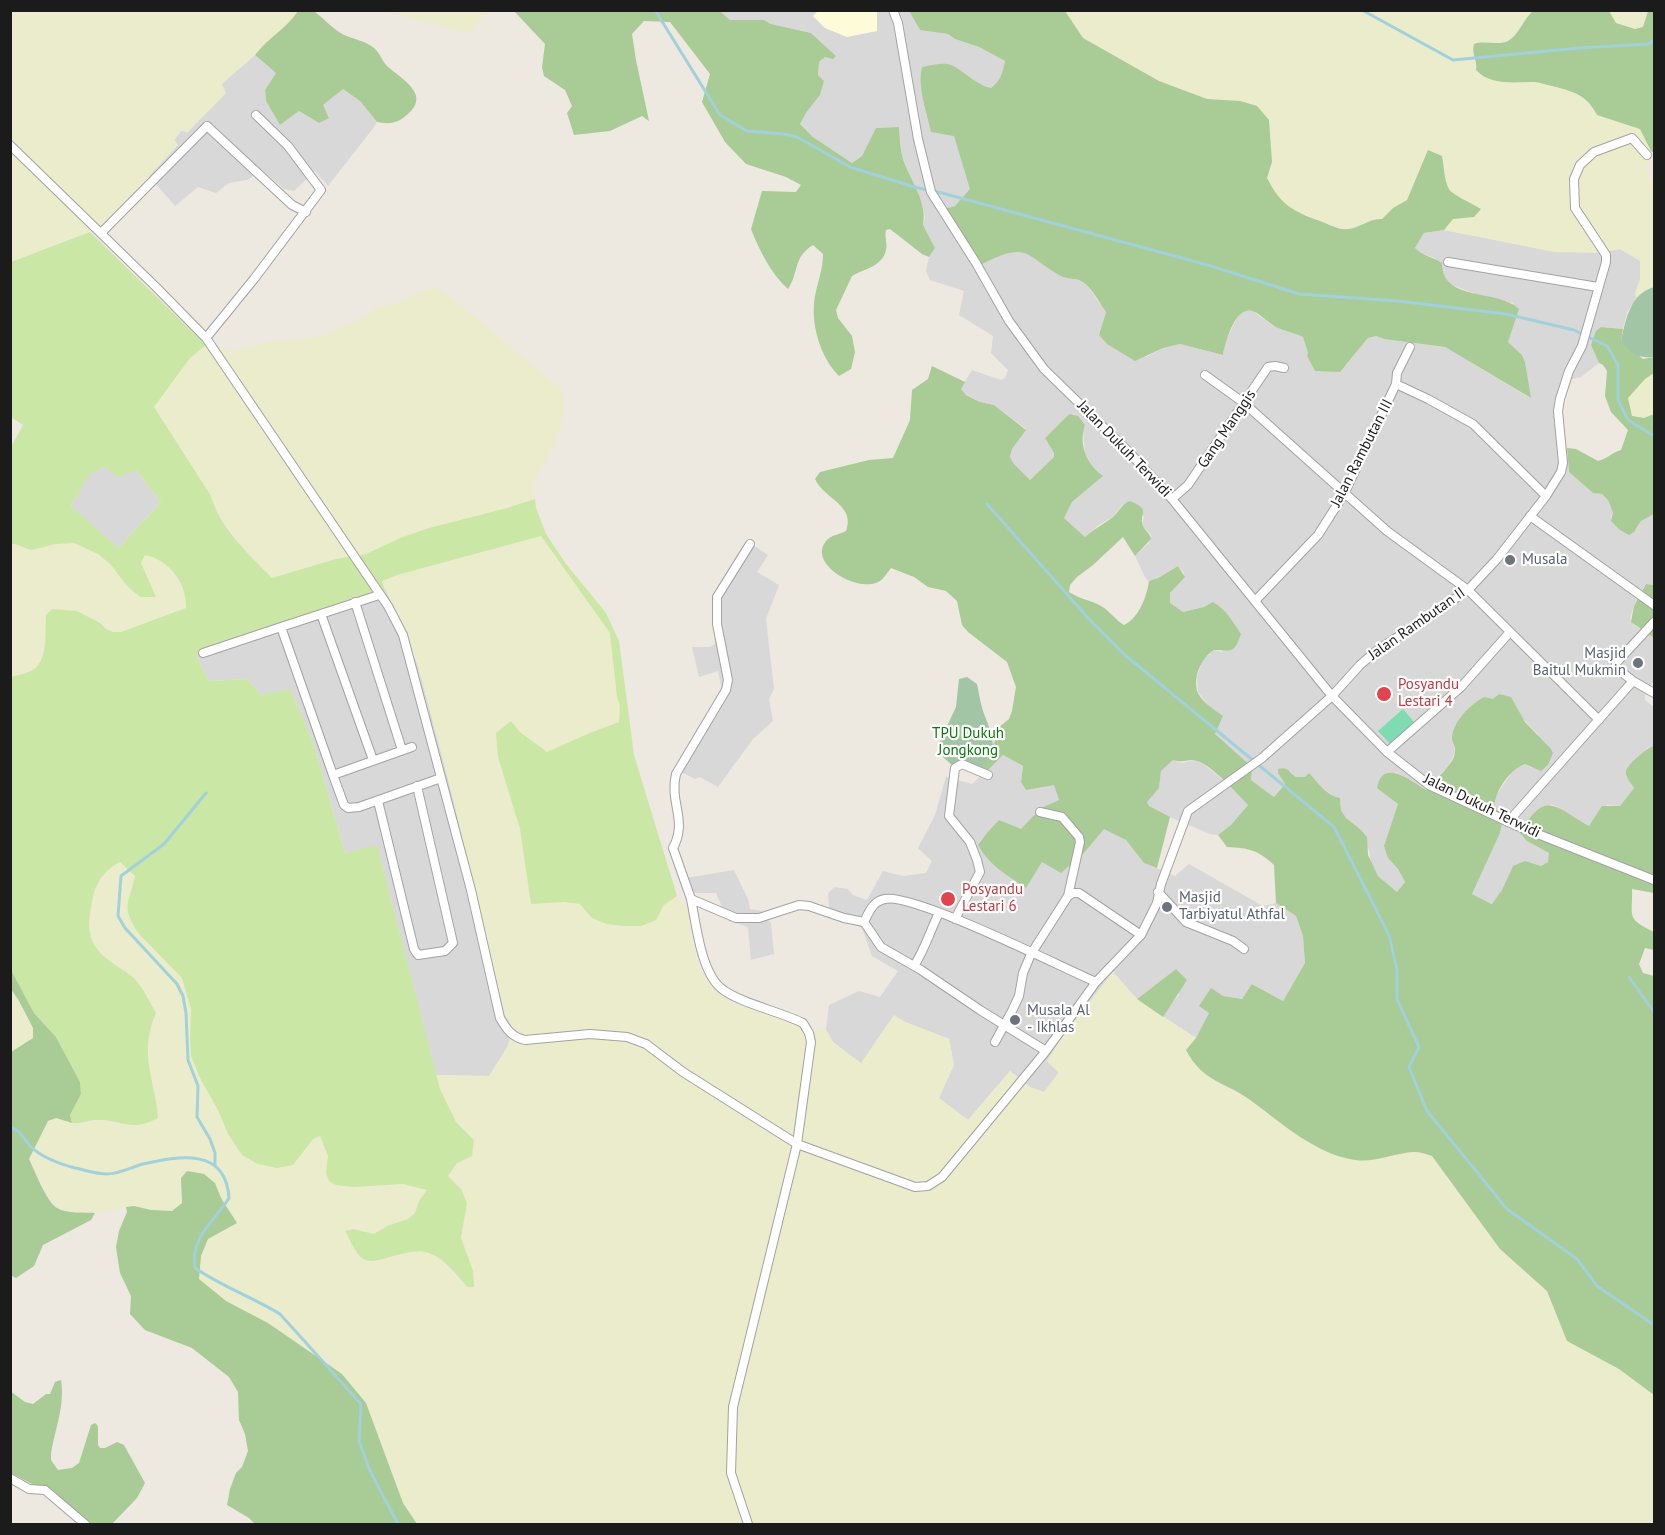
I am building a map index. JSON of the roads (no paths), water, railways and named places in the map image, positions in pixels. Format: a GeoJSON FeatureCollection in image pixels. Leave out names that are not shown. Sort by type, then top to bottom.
{"type":"FeatureCollection","features":[{"type":"Feature","properties":{"kind":"street","name":"Jalan Dukuh Terwidi"},"geometry":{"type":"LineString","coordinates":[[893,10],[898,23],[918,139],[930,189],[1009,321],[1044,369],[1129,452],[1172,499],[1332,696],[1387,752],[1429,784],[1508,822],[1654,880]]}},
{"type":"Feature","properties":{"kind":"street"},"geometry":{"type":"LineString","coordinates":[[206,338],[321,190],[288,146],[256,115]]}},
{"type":"Feature","properties":{"kind":"street"},"geometry":{"type":"LineString","coordinates":[[101,233],[207,126],[292,205],[306,212]]}},
{"type":"Feature","properties":{"kind":"street"},"geometry":{"type":"LineString","coordinates":[[1448,262],[1598,287],[1606,255],[1575,208],[1574,179],[1584,160],[1601,148],[1632,138],[1647,155]]}},
{"type":"Feature","properties":{"kind":"street"},"geometry":{"type":"LineString","coordinates":[[10,145],[206,338],[388,606],[403,635],[471,890],[500,1018],[508,1032],[517,1038],[525,1040],[590,1034],[627,1037],[646,1044],[683,1072],[797,1144],[915,1187],[928,1186],[942,1178],[1046,1051],[1096,982],[1141,935],[1156,903],[1188,811],[1262,758],[1332,696]]}},
{"type":"Feature","properties":{"kind":"street","name":"Jalan Rambutan II"},"geometry":{"type":"LineString","coordinates":[[1332,696],[1375,652],[1468,590],[1497,559],[1546,496],[1561,472],[1563,463],[1558,411],[1560,399],[1569,371],[1582,346],[1598,287]]}},
{"type":"Feature","properties":{"kind":"street","name":"Jalan Rambutan III"},"geometry":{"type":"LineString","coordinates":[[1255,601],[1318,535],[1344,494],[1396,384],[1397,373],[1410,346]]}},
{"type":"Feature","properties":{"kind":"street","name":"Gang Manggis"},"geometry":{"type":"LineString","coordinates":[[1172,499],[1188,484],[1268,367],[1284,368]]}},
{"type":"Feature","properties":{"kind":"street"},"geometry":{"type":"LineString","coordinates":[[1205,375],[1244,403],[1387,531],[1468,590],[1599,720]]}},
{"type":"Feature","properties":{"kind":"street"},"geometry":{"type":"LineString","coordinates":[[1396,384],[1473,424],[1546,496]]}},
{"type":"Feature","properties":{"kind":"street"},"geometry":{"type":"LineString","coordinates":[[1530,516],[1654,604]]}},
{"type":"Feature","properties":{"kind":"street"},"geometry":{"type":"LineString","coordinates":[[748,1524],[731,1473],[733,1407],[797,1144],[811,1042],[803,1023],[735,996],[717,985],[705,961],[691,899],[673,848],[680,836],[674,782],[676,774],[726,690],[728,680],[717,624],[717,597],[750,544]]}},
{"type":"Feature","properties":{"kind":"street"},"geometry":{"type":"LineString","coordinates":[[203,653],[379,595]]}},
{"type":"Feature","properties":{"kind":"street"},"geometry":{"type":"LineString","coordinates":[[355,603],[402,750]]}},
{"type":"Feature","properties":{"kind":"street"},"geometry":{"type":"LineString","coordinates":[[321,614],[373,760]]}},
{"type":"Feature","properties":{"kind":"street"},"geometry":{"type":"LineString","coordinates":[[1654,622],[1615,667],[1654,693]]}},
{"type":"Feature","properties":{"kind":"street"},"geometry":{"type":"LineString","coordinates":[[281,627],[344,805],[348,808],[359,807],[441,778]]}},
{"type":"Feature","properties":{"kind":"street"},"geometry":{"type":"LineString","coordinates":[[1387,752],[1461,687],[1510,632]]}},
{"type":"Feature","properties":{"kind":"street"},"geometry":{"type":"LineString","coordinates":[[1508,822],[1633,681]]}},
{"type":"Feature","properties":{"kind":"street"},"geometry":{"type":"LineString","coordinates":[[333,775],[412,747]]}},
{"type":"Feature","properties":{"kind":"street"},"geometry":{"type":"LineString","coordinates":[[955,919],[980,872],[970,842],[949,816],[955,768],[962,764],[988,775]]}},
{"type":"Feature","properties":{"kind":"street"},"geometry":{"type":"LineString","coordinates":[[378,801],[414,949],[418,955],[445,951],[453,943],[417,786]]}},
{"type":"Feature","properties":{"kind":"street"},"geometry":{"type":"LineString","coordinates":[[995,1042],[1018,996],[1023,973],[1031,954],[1068,896],[1080,842],[1079,837],[1062,817],[1040,812]]}},
{"type":"Feature","properties":{"kind":"street"},"geometry":{"type":"LineString","coordinates":[[1158,892],[1186,922],[1233,940],[1244,949]]}},
{"type":"Feature","properties":{"kind":"street"},"geometry":{"type":"LineString","coordinates":[[1068,896],[1072,893],[1079,893],[1141,935]]}},
{"type":"Feature","properties":{"kind":"street"},"geometry":{"type":"LineString","coordinates":[[691,899],[736,918],[759,918],[799,905],[864,922],[881,948],[915,966],[1046,1051]]}},
{"type":"Feature","properties":{"kind":"street"},"geometry":{"type":"LineString","coordinates":[[864,922],[873,905],[879,901],[886,899],[904,901],[955,919],[1096,982]]}},
{"type":"Feature","properties":{"kind":"street"},"geometry":{"type":"LineString","coordinates":[[915,966],[939,913]]}},
{"type":"Feature","properties":{"kind":"street"},"geometry":{"type":"LineString","coordinates":[[10,1478],[29,1489],[45,1490],[84,1524]]}},
{"type":"Feature","properties":{"kind":"waterway"},"geometry":{"type":"LineString","coordinates":[[655,10],[720,115],[747,131],[797,137],[850,167],[914,187],[1211,266],[1299,294],[1398,301],[1506,314],[1574,330],[1607,346],[1618,365],[1618,400],[1628,420],[1654,436]]}},
{"type":"Feature","properties":{"kind":"waterway"},"geometry":{"type":"LineString","coordinates":[[1362,10],[1453,60],[1649,44],[1654,40]]}},
{"type":"Feature","properties":{"kind":"waterway"},"geometry":{"type":"LineString","coordinates":[[987,504],[1089,619],[1125,655],[1334,827],[1389,935],[1397,970],[1397,999],[1419,1047],[1409,1067],[1427,1111],[1507,1209],[1577,1259],[1597,1286],[1654,1325]]}},
{"type":"Feature","properties":{"kind":"waterway"},"geometry":{"type":"LineString","coordinates":[[206,793],[164,844],[121,876],[118,916],[125,928],[177,984],[183,996],[188,1060],[198,1086],[197,1117],[210,1139],[215,1153],[215,1165]]}},
{"type":"Feature","properties":{"kind":"waterway"},"geometry":{"type":"LineString","coordinates":[[1629,977],[1654,1012]]}},
{"type":"Feature","properties":{"kind":"waterway"},"geometry":{"type":"LineString","coordinates":[[10,1127],[19,1133],[34,1150],[45,1157],[95,1173],[112,1174],[143,1164],[185,1158],[210,1163],[219,1170],[226,1182],[229,1198],[200,1238],[194,1257],[195,1268],[280,1314],[361,1404],[359,1441],[370,1471],[398,1524]]}},
{"type":"Feature","properties":{"kind":"place","name":"Musala"},"geometry":{"type":"Point","coordinates":[1510,560]}},
{"type":"Feature","properties":{"kind":"place","name":"Masjid Baitul Mukmin"},"geometry":{"type":"Point","coordinates":[1638,663]}},
{"type":"Feature","properties":{"kind":"place","name":"Posyandu Lestari 4"},"geometry":{"type":"Point","coordinates":[1384,694]}},
{"type":"Feature","properties":{"kind":"place","name":"Posyandu Lestari 6"},"geometry":{"type":"Point","coordinates":[948,899]}},
{"type":"Feature","properties":{"kind":"place","name":"Masjid Tarbiyatul Athfal"},"geometry":{"type":"Point","coordinates":[1167,907]}},
{"type":"Feature","properties":{"kind":"place","name":"Musala Al - Ikhlas"},"geometry":{"type":"Point","coordinates":[1015,1020]}},
{"type":"Feature","properties":{"kind":"park label","name":"TPU Dukuh Jongkong"},"geometry":{"type":"Point","coordinates":[968,742]}}]}
